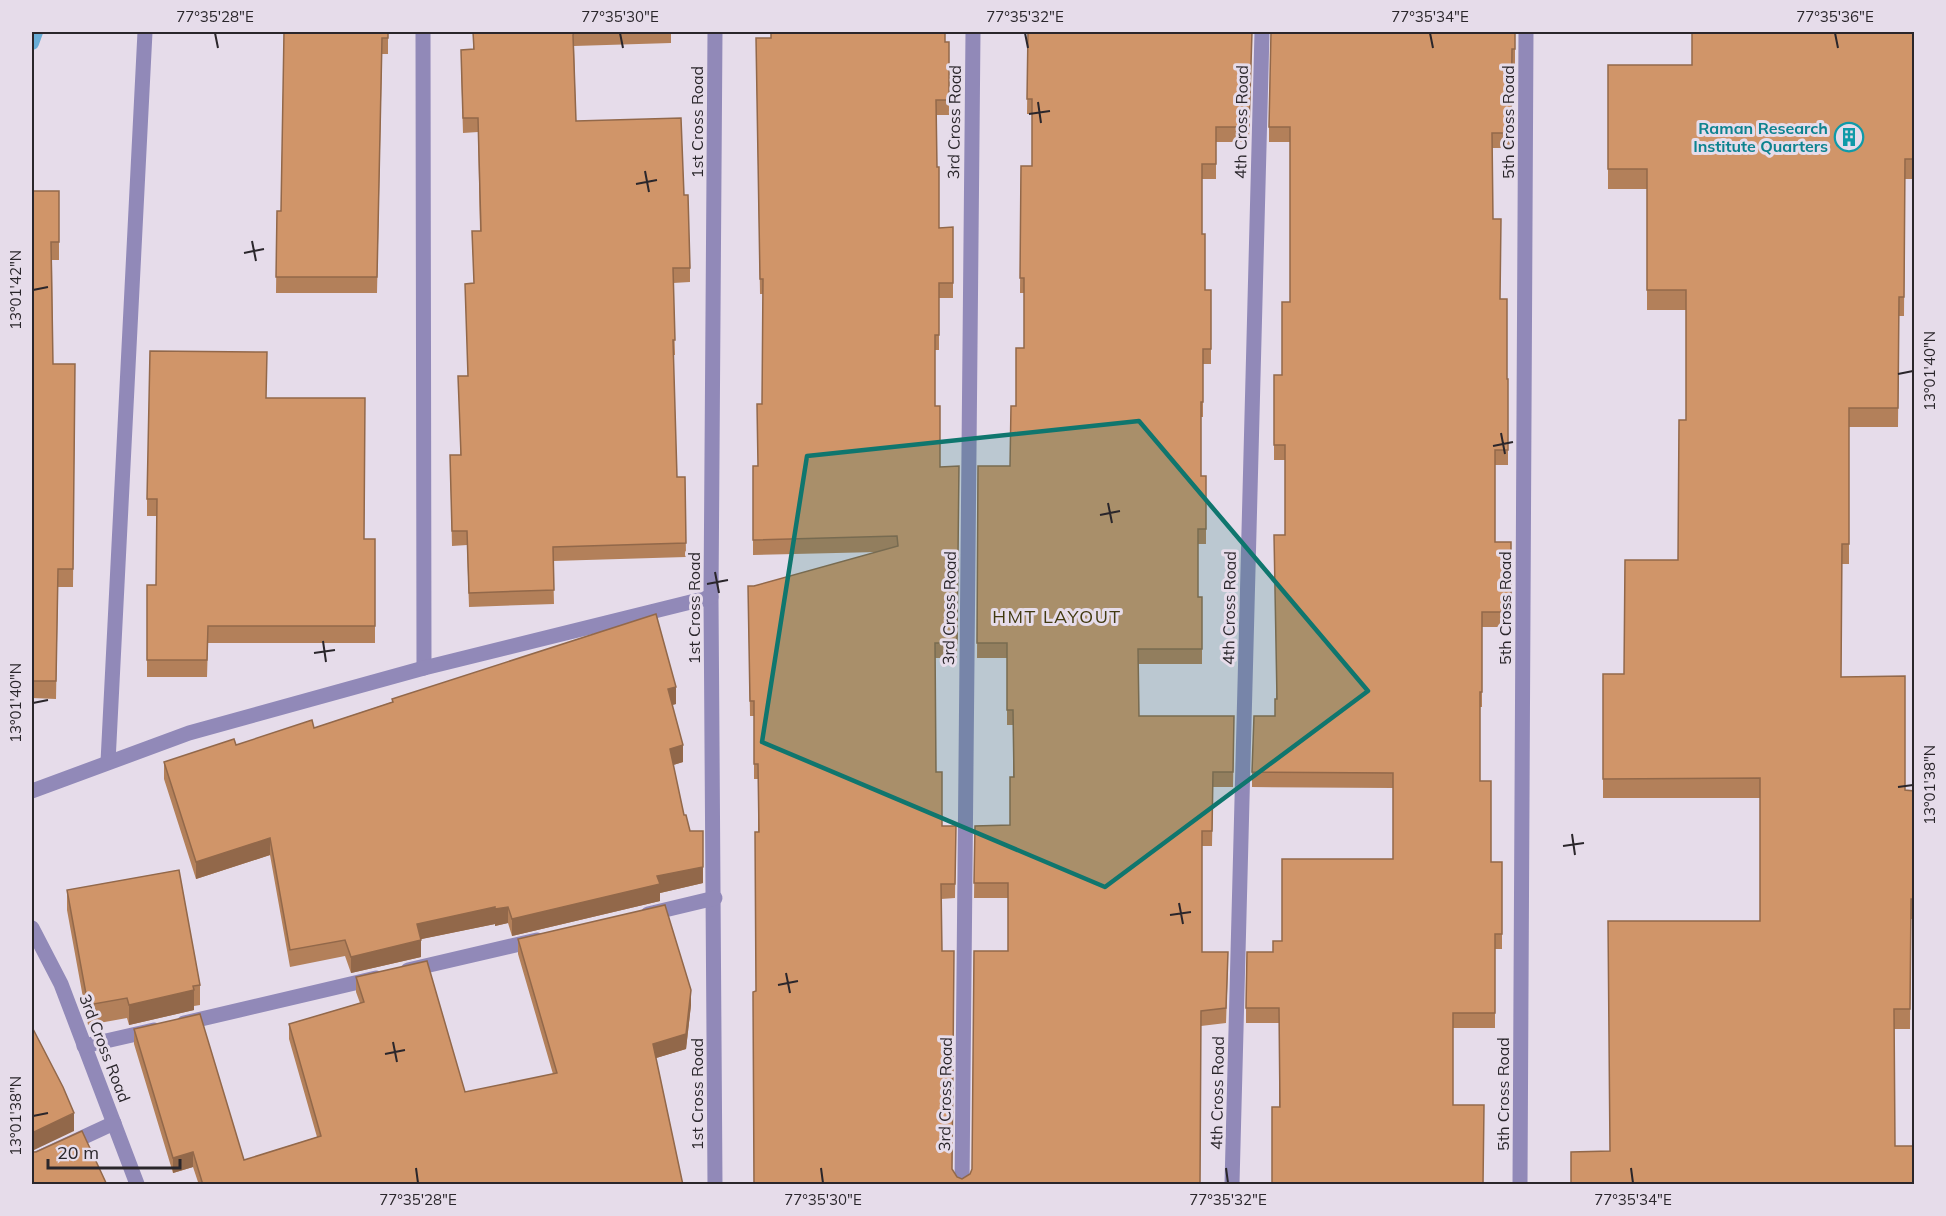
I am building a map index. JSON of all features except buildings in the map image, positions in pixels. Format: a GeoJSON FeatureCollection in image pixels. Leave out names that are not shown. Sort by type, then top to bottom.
{"type":"FeatureCollection","features":[{"type":"Feature","properties":{"kind":"street"},"geometry":{"type":"LineString","coordinates":[[108,762],[145,32]]}},
{"type":"Feature","properties":{"kind":"street"},"geometry":{"type":"LineString","coordinates":[[423,32],[424,668]]}},
{"type":"Feature","properties":{"kind":"street","name":"1st Cross Road"},"geometry":{"type":"LineString","coordinates":[[716,32],[711,597],[716,1185]]}},
{"type":"Feature","properties":{"kind":"street","name":"3rd Cross Road"},"geometry":{"type":"LineString","coordinates":[[962,1185],[973,32]]}},
{"type":"Feature","properties":{"kind":"street","name":"4th Cross Road"},"geometry":{"type":"LineString","coordinates":[[1232,1185],[1262,32]]}},
{"type":"Feature","properties":{"kind":"street","name":"5th Cross Road"},"geometry":{"type":"LineString","coordinates":[[1521,1185],[1526,32]]}},
{"type":"Feature","properties":{"kind":"street"},"geometry":{"type":"LineString","coordinates":[[32,791],[189,733],[424,668],[711,597]]}},
{"type":"Feature","properties":{"kind":"street"},"geometry":{"type":"LineString","coordinates":[[635,917],[715,898]]}},
{"type":"Feature","properties":{"kind":"street","name":"3rd Cross Road"},"geometry":{"type":"LineString","coordinates":[[32,928],[61,984],[137,1185]]}},
{"type":"Feature","properties":{"kind":"street"},"geometry":{"type":"LineString","coordinates":[[84,1046],[555,936]]}},
{"type":"Feature","properties":{"kind":"street"},"geometry":{"type":"LineString","coordinates":[[32,1161],[114,1123]]}},
{"type":"Feature","properties":{"kind":"highlighted area"},"geometry":{"type":"Polygon","coordinates":[[[1139,421],[1368,691],[1105,887],[762,742],[807,456],[1139,421]]]}},
{"type":"Feature","properties":{"kind":"waterway"},"geometry":{"type":"LineString","coordinates":[[32,43],[36,32]]}},
{"type":"Feature","properties":{"kind":"place","name":"Raman Research Institute Quarters"},"geometry":{"type":"Point","coordinates":[1849,137]}},
{"type":"Feature","properties":{"kind":"district","name":"HMT LAYOUT"},"geometry":{"type":"Point","coordinates":[1057,616]}}]}
